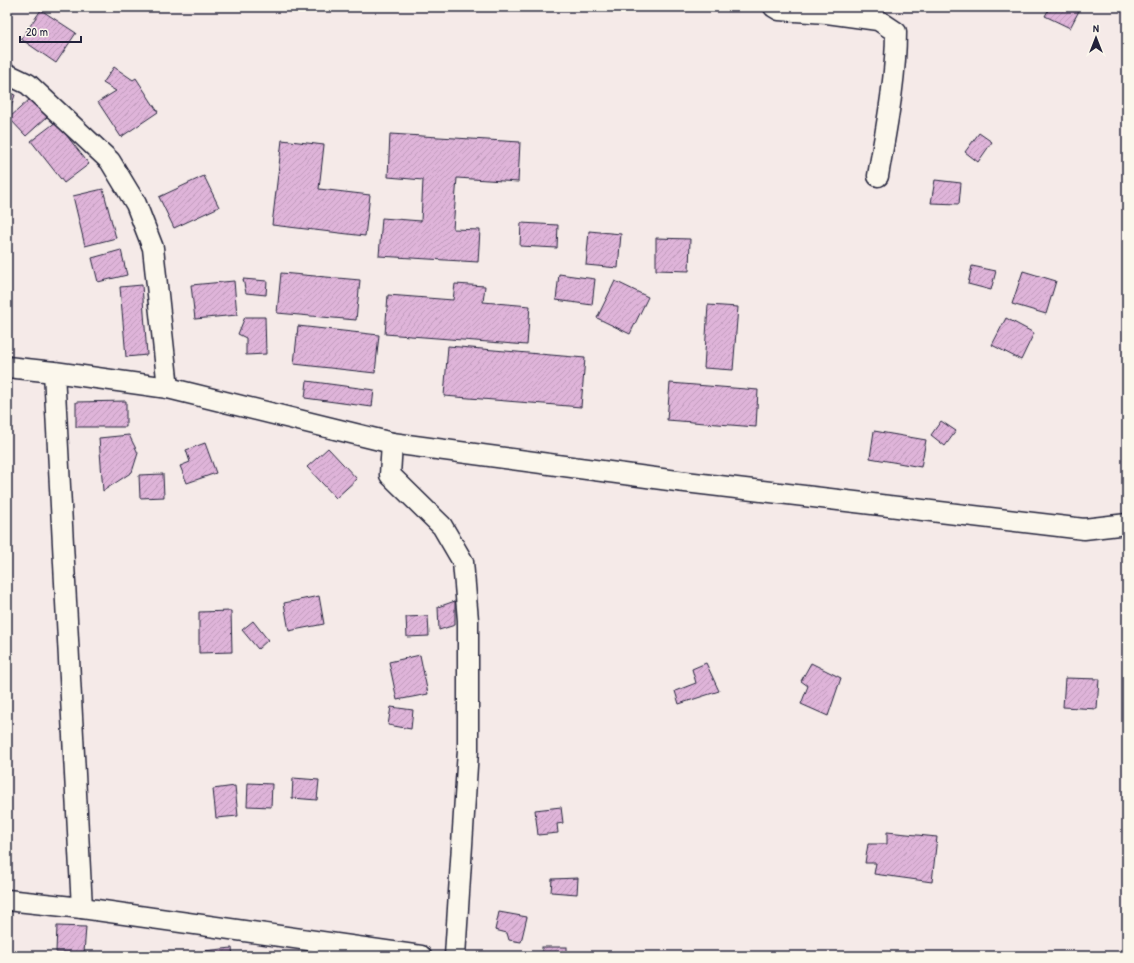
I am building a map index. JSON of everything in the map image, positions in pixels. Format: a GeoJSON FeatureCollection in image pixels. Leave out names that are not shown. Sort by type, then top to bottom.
{"type":"FeatureCollection","features":[{"type":"Feature","properties":{"kind":"street"},"geometry":{"type":"LineString","coordinates":[[774,7],[779,10],[827,13],[878,20],[896,32],[896,52],[878,176]]}},
{"type":"Feature","properties":{"kind":"street"},"geometry":{"type":"LineString","coordinates":[[7,74],[28,84],[110,161],[136,204],[153,248],[168,388]]}},
{"type":"Feature","properties":{"kind":"street"},"geometry":{"type":"LineString","coordinates":[[7,367],[168,388],[392,443],[685,482],[1084,529],[1127,524]]}},
{"type":"Feature","properties":{"kind":"street"},"geometry":{"type":"LineString","coordinates":[[54,372],[82,908]]}},
{"type":"Feature","properties":{"kind":"street"},"geometry":{"type":"LineString","coordinates":[[392,443],[390,475],[442,526],[463,562],[468,620],[468,750],[455,956]]}},
{"type":"Feature","properties":{"kind":"street"},"geometry":{"type":"LineString","coordinates":[[7,900],[82,908],[420,956]]}},
{"type":"Feature","properties":{"kind":"building"},"geometry":{"type":"Polygon","coordinates":[[[1050,7],[1081,7],[1070,28],[1045,16],[1050,7]]]}},
{"type":"Feature","properties":{"kind":"building"},"geometry":{"type":"Polygon","coordinates":[[[41,10],[76,33],[56,63],[21,39],[41,10]]]}},
{"type":"Feature","properties":{"kind":"building"},"geometry":{"type":"Polygon","coordinates":[[[114,67],[133,80],[136,78],[158,112],[121,137],[98,102],[116,91],[103,83],[114,67]]]}},
{"type":"Feature","properties":{"kind":"building"},"geometry":{"type":"Polygon","coordinates":[[[7,92],[15,95],[7,118],[7,92]]]}},
{"type":"Feature","properties":{"kind":"building"},"geometry":{"type":"Polygon","coordinates":[[[30,99],[47,117],[26,136],[9,118],[30,99]]]}},
{"type":"Feature","properties":{"kind":"building"},"geometry":{"type":"Polygon","coordinates":[[[56,122],[89,164],[64,183],[31,141],[56,122]]]}},
{"type":"Feature","properties":{"kind":"building"},"geometry":{"type":"Polygon","coordinates":[[[979,133],[992,142],[978,162],[965,152],[979,133]]]}},
{"type":"Feature","properties":{"kind":"building"},"geometry":{"type":"Polygon","coordinates":[[[390,134],[520,142],[518,182],[457,178],[453,229],[480,230],[478,262],[379,256],[382,218],[421,221],[423,180],[388,177],[390,134]]]}},
{"type":"Feature","properties":{"kind":"building"},"geometry":{"type":"Polygon","coordinates":[[[282,140],[324,145],[319,189],[370,195],[365,236],[272,225],[282,140]]]}},
{"type":"Feature","properties":{"kind":"building"},"geometry":{"type":"Polygon","coordinates":[[[204,176],[219,207],[174,228],[159,197],[204,176]]]}},
{"type":"Feature","properties":{"kind":"building"},"geometry":{"type":"Polygon","coordinates":[[[935,180],[961,183],[959,204],[931,203],[935,180]]]}},
{"type":"Feature","properties":{"kind":"building"},"geometry":{"type":"Polygon","coordinates":[[[103,189],[116,238],[85,246],[73,196],[103,189]]]}},
{"type":"Feature","properties":{"kind":"building"},"geometry":{"type":"Polygon","coordinates":[[[521,223],[558,225],[557,248],[520,246],[521,223]]]}},
{"type":"Feature","properties":{"kind":"building"},"geometry":{"type":"Polygon","coordinates":[[[589,231],[621,234],[618,268],[586,265],[589,231]]]}},
{"type":"Feature","properties":{"kind":"building"},"geometry":{"type":"Polygon","coordinates":[[[656,238],[690,239],[689,271],[656,270],[656,238]]]}},
{"type":"Feature","properties":{"kind":"building"},"geometry":{"type":"Polygon","coordinates":[[[121,250],[127,275],[98,282],[92,258],[121,250]]]}},
{"type":"Feature","properties":{"kind":"building"},"geometry":{"type":"Polygon","coordinates":[[[972,266],[996,271],[991,290],[968,284],[972,266]]]}},
{"type":"Feature","properties":{"kind":"building"},"geometry":{"type":"Polygon","coordinates":[[[1023,271],[1056,281],[1046,314],[1012,304],[1023,271]]]}},
{"type":"Feature","properties":{"kind":"building"},"geometry":{"type":"Polygon","coordinates":[[[281,273],[360,280],[356,320],[277,313],[281,273]]]}},
{"type":"Feature","properties":{"kind":"building"},"geometry":{"type":"Polygon","coordinates":[[[559,274],[595,279],[592,305],[556,300],[559,274]]]}},
{"type":"Feature","properties":{"kind":"building"},"geometry":{"type":"Polygon","coordinates":[[[243,279],[267,281],[266,295],[246,293],[243,279]]]}},
{"type":"Feature","properties":{"kind":"building"},"geometry":{"type":"Polygon","coordinates":[[[234,281],[237,315],[195,319],[191,285],[234,281]]]}},
{"type":"Feature","properties":{"kind":"building"},"geometry":{"type":"Polygon","coordinates":[[[615,281],[648,297],[630,334],[597,318],[615,281]]]}},
{"type":"Feature","properties":{"kind":"building"},"geometry":{"type":"Polygon","coordinates":[[[455,284],[485,286],[483,302],[530,306],[527,345],[385,334],[388,295],[453,300],[455,284]]]}},
{"type":"Feature","properties":{"kind":"building"},"geometry":{"type":"Polygon","coordinates":[[[142,285],[147,355],[126,357],[120,287],[142,285]]]}},
{"type":"Feature","properties":{"kind":"building"},"geometry":{"type":"Polygon","coordinates":[[[708,305],[738,307],[733,370],[704,368],[708,305]]]}},
{"type":"Feature","properties":{"kind":"building"},"geometry":{"type":"Polygon","coordinates":[[[245,317],[265,317],[266,354],[246,355],[246,338],[238,334],[245,317]]]}},
{"type":"Feature","properties":{"kind":"building"},"geometry":{"type":"Polygon","coordinates":[[[1006,318],[1034,333],[1021,360],[992,345],[1006,318]]]}},
{"type":"Feature","properties":{"kind":"building"},"geometry":{"type":"Polygon","coordinates":[[[298,326],[379,335],[375,373],[294,364],[298,326]]]}},
{"type":"Feature","properties":{"kind":"building"},"geometry":{"type":"Polygon","coordinates":[[[448,346],[585,358],[581,407],[444,396],[448,346]]]}},
{"type":"Feature","properties":{"kind":"building"},"geometry":{"type":"Polygon","coordinates":[[[307,381],[374,390],[372,407],[305,398],[307,381]]]}},
{"type":"Feature","properties":{"kind":"building"},"geometry":{"type":"Polygon","coordinates":[[[670,383],[758,390],[756,427],[667,420],[670,383]]]}},
{"type":"Feature","properties":{"kind":"building"},"geometry":{"type":"Polygon","coordinates":[[[126,401],[126,427],[76,427],[76,402],[126,401]]]}},
{"type":"Feature","properties":{"kind":"building"},"geometry":{"type":"Polygon","coordinates":[[[941,421],[956,431],[945,446],[931,435],[941,421]]]}},
{"type":"Feature","properties":{"kind":"building"},"geometry":{"type":"Polygon","coordinates":[[[874,431],[926,440],[921,467],[870,458],[874,431]]]}},
{"type":"Feature","properties":{"kind":"building"},"geometry":{"type":"Polygon","coordinates":[[[129,435],[138,453],[132,472],[103,491],[99,438],[129,435]]]}},
{"type":"Feature","properties":{"kind":"building"},"geometry":{"type":"Polygon","coordinates":[[[205,443],[216,473],[187,483],[180,466],[190,462],[186,450],[205,443]]]}},
{"type":"Feature","properties":{"kind":"building"},"geometry":{"type":"Polygon","coordinates":[[[328,448],[357,479],[336,498],[307,467],[328,448]]]}},
{"type":"Feature","properties":{"kind":"building"},"geometry":{"type":"Polygon","coordinates":[[[163,474],[164,497],[140,498],[139,475],[163,474]]]}},
{"type":"Feature","properties":{"kind":"building"},"geometry":{"type":"Polygon","coordinates":[[[319,596],[324,624],[289,631],[284,603],[319,596]]]}},
{"type":"Feature","properties":{"kind":"building"},"geometry":{"type":"Polygon","coordinates":[[[455,601],[455,625],[439,630],[438,607],[455,601]]]}},
{"type":"Feature","properties":{"kind":"building"},"geometry":{"type":"Polygon","coordinates":[[[231,611],[232,652],[199,653],[199,612],[231,611]]]}},
{"type":"Feature","properties":{"kind":"building"},"geometry":{"type":"Polygon","coordinates":[[[428,616],[429,636],[407,637],[406,617],[428,616]]]}},
{"type":"Feature","properties":{"kind":"building"},"geometry":{"type":"Polygon","coordinates":[[[253,621],[268,640],[258,649],[242,630],[253,621]]]}},
{"type":"Feature","properties":{"kind":"building"},"geometry":{"type":"Polygon","coordinates":[[[420,655],[428,694],[397,700],[389,662],[420,655]]]}},
{"type":"Feature","properties":{"kind":"building"},"geometry":{"type":"Polygon","coordinates":[[[706,663],[719,691],[679,704],[675,691],[696,683],[692,669],[706,663]]]}},
{"type":"Feature","properties":{"kind":"building"},"geometry":{"type":"Polygon","coordinates":[[[811,663],[841,678],[828,716],[801,704],[808,686],[801,681],[811,663]]]}},
{"type":"Feature","properties":{"kind":"building"},"geometry":{"type":"Polygon","coordinates":[[[1065,678],[1099,679],[1097,709],[1063,707],[1065,678]]]}},
{"type":"Feature","properties":{"kind":"building"},"geometry":{"type":"Polygon","coordinates":[[[391,707],[413,710],[411,729],[388,725],[391,707]]]}},
{"type":"Feature","properties":{"kind":"building"},"geometry":{"type":"Polygon","coordinates":[[[293,778],[319,780],[317,800],[292,798],[293,778]]]}},
{"type":"Feature","properties":{"kind":"building"},"geometry":{"type":"Polygon","coordinates":[[[248,783],[272,784],[271,807],[247,806],[248,783]]]}},
{"type":"Feature","properties":{"kind":"building"},"geometry":{"type":"Polygon","coordinates":[[[235,786],[238,816],[216,818],[213,789],[235,786]]]}},
{"type":"Feature","properties":{"kind":"building"},"geometry":{"type":"Polygon","coordinates":[[[561,807],[563,823],[557,824],[558,833],[538,835],[535,810],[561,807]]]}},
{"type":"Feature","properties":{"kind":"building"},"geometry":{"type":"Polygon","coordinates":[[[887,832],[937,837],[932,882],[874,874],[876,863],[865,863],[868,844],[887,844],[887,832]]]}},
{"type":"Feature","properties":{"kind":"building"},"geometry":{"type":"Polygon","coordinates":[[[578,878],[577,894],[551,892],[552,879],[578,878]]]}},
{"type":"Feature","properties":{"kind":"building"},"geometry":{"type":"Polygon","coordinates":[[[499,912],[527,917],[521,942],[509,940],[507,933],[495,930],[499,912]]]}},
{"type":"Feature","properties":{"kind":"building"},"geometry":{"type":"Polygon","coordinates":[[[57,926],[86,927],[84,953],[56,952],[57,926]]]}},
{"type":"Feature","properties":{"kind":"building"},"geometry":{"type":"Polygon","coordinates":[[[542,947],[567,947],[567,956],[542,956],[542,947]]]}},
{"type":"Feature","properties":{"kind":"building"},"geometry":{"type":"Polygon","coordinates":[[[232,948],[233,956],[205,956],[204,951],[232,948]]]}}]}
